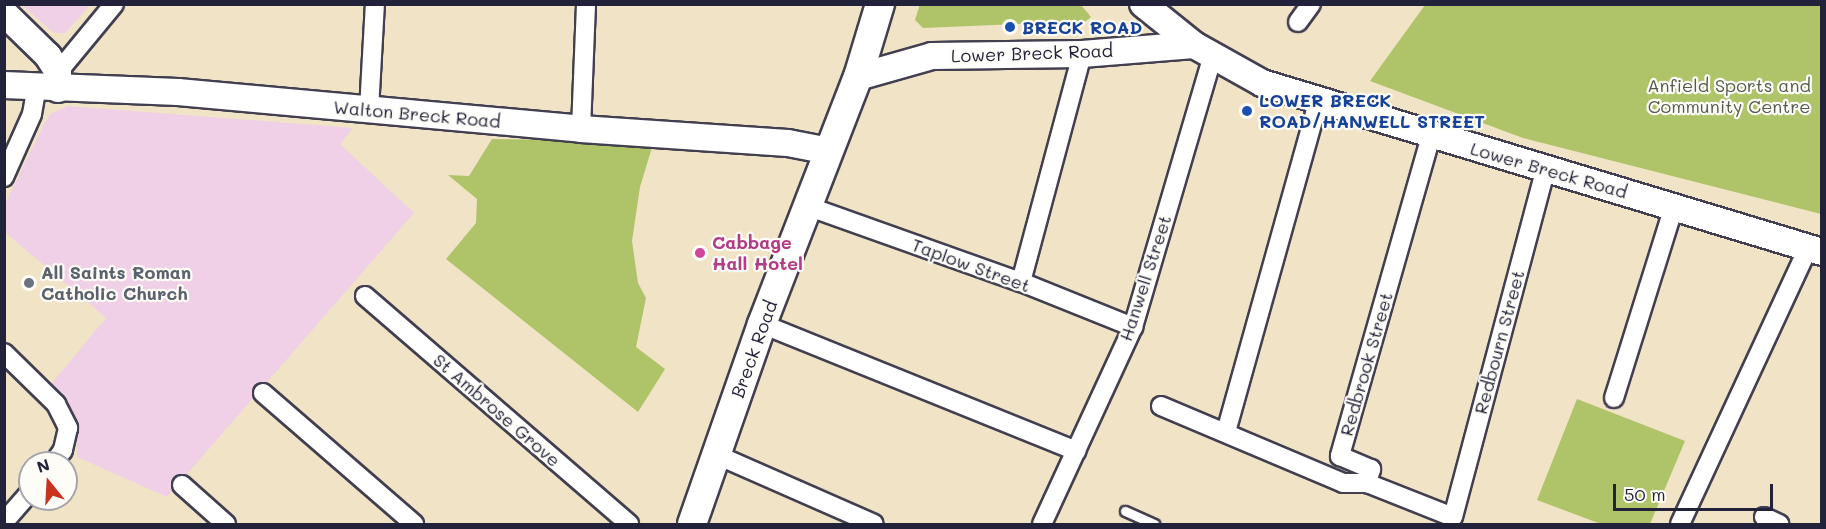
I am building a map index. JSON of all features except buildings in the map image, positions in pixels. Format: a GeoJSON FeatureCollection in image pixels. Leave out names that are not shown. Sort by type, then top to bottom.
{"type":"FeatureCollection","features":[{"type":"Feature","properties":{"kind":"main road","name":"Breck Road"},"geometry":{"type":"LineString","coordinates":[[692,525],[762,324],[858,77],[880,4]]}},
{"type":"Feature","properties":{"kind":"street"},"geometry":{"type":"LineString","coordinates":[[4,177],[32,114],[51,82],[114,4]]}},
{"type":"Feature","properties":{"kind":"street"},"geometry":{"type":"LineString","coordinates":[[369,110],[375,4]]}},
{"type":"Feature","properties":{"kind":"street"},"geometry":{"type":"LineString","coordinates":[[581,129],[586,4]]}},
{"type":"Feature","properties":{"kind":"street"},"geometry":{"type":"LineString","coordinates":[[1143,4],[1203,50]]}},
{"type":"Feature","properties":{"kind":"street"},"geometry":{"type":"LineString","coordinates":[[1298,22],[1311,4]]}},
{"type":"Feature","properties":{"kind":"street"},"geometry":{"type":"LineString","coordinates":[[4,13],[48,56],[51,82]]}},
{"type":"Feature","properties":{"kind":"street","name":"Lower Breck Road"},"geometry":{"type":"LineString","coordinates":[[858,77],[932,56],[1203,50],[1262,83],[1318,103],[1546,167],[1815,250]]}},
{"type":"Feature","properties":{"kind":"street","name":"Hanwell Street"},"geometry":{"type":"LineString","coordinates":[[1042,525],[1133,327],[1203,50]]}},
{"type":"Feature","properties":{"kind":"street"},"geometry":{"type":"LineString","coordinates":[[1021,282],[1082,54]]}},
{"type":"Feature","properties":{"kind":"street","name":"Walton Breck Road"},"geometry":{"type":"LineString","coordinates":[[4,85],[51,82],[178,92],[581,129],[788,143],[829,151]]}},
{"type":"Feature","properties":{"kind":"street"},"geometry":{"type":"LineString","coordinates":[[1226,432],[1318,103]]}},
{"type":"Feature","properties":{"kind":"street","name":"Redbrook Street"},"geometry":{"type":"LineString","coordinates":[[1366,483],[1371,469],[1340,456],[1431,136]]}},
{"type":"Feature","properties":{"kind":"street","name":"Redbourn Street"},"geometry":{"type":"LineString","coordinates":[[1366,483],[1453,517],[1546,167]]}},
{"type":"Feature","properties":{"kind":"street","name":"Taplow Street"},"geometry":{"type":"LineString","coordinates":[[807,206],[1021,282],[1133,327]]}},
{"type":"Feature","properties":{"kind":"street"},"geometry":{"type":"LineString","coordinates":[[1614,398],[1674,207]]}},
{"type":"Feature","properties":{"kind":"street"},"geometry":{"type":"LineString","coordinates":[[1680,525],[1815,250]]}},
{"type":"Feature","properties":{"kind":"street","name":"St Ambrose Grove"},"geometry":{"type":"LineString","coordinates":[[365,296],[628,525]]}},
{"type":"Feature","properties":{"kind":"street"},"geometry":{"type":"LineString","coordinates":[[762,324],[1076,451]]}},
{"type":"Feature","properties":{"kind":"street"},"geometry":{"type":"LineString","coordinates":[[4,353],[56,404],[68,428],[62,451]]}},
{"type":"Feature","properties":{"kind":"street"},"geometry":{"type":"LineString","coordinates":[[263,393],[414,525]]}},
{"type":"Feature","properties":{"kind":"street"},"geometry":{"type":"LineString","coordinates":[[1161,406],[1344,483],[1366,483]]}},
{"type":"Feature","properties":{"kind":"street"},"geometry":{"type":"LineString","coordinates":[[717,455],[874,525]]}},
{"type":"Feature","properties":{"kind":"street"},"geometry":{"type":"LineString","coordinates":[[182,485],[226,525]]}},
{"type":"Feature","properties":{"kind":"street"},"geometry":{"type":"LineString","coordinates":[[4,522],[18,506]]}},
{"type":"Feature","properties":{"kind":"lane"},"geometry":{"type":"LineString","coordinates":[[1125,511],[1154,525]]}},
{"type":"Feature","properties":{"kind":"shaded area"},"geometry":{"type":"Polygon","coordinates":[[[22,5],[90,5],[65,33],[54,33],[22,5]]]}},
{"type":"Feature","properties":{"kind":"shaded area"},"geometry":{"type":"Polygon","coordinates":[[[68,106],[353,128],[340,144],[414,213],[167,497],[78,457],[76,424],[68,409],[47,389],[106,318],[5,232],[5,204],[50,114],[68,106]]]}},
{"type":"Feature","properties":{"kind":"green space"},"geometry":{"type":"Polygon","coordinates":[[[920,4],[1081,5],[1091,17],[1086,21],[923,28],[915,20],[920,4]]]}},
{"type":"Feature","properties":{"kind":"green space","name":"Anfield Sports and Community Centre"},"geometry":{"type":"Polygon","coordinates":[[[1425,5],[1821,5],[1821,214],[1523,138],[1370,81],[1425,5]]]}},
{"type":"Feature","properties":{"kind":"green space"},"geometry":{"type":"Polygon","coordinates":[[[492,139],[654,141],[640,187],[632,241],[638,283],[646,298],[636,347],[665,369],[638,412],[446,259],[476,223],[477,199],[448,175],[469,176],[492,139]]]}},
{"type":"Feature","properties":{"kind":"green space"},"geometry":{"type":"Polygon","coordinates":[[[1577,399],[1685,441],[1650,524],[1601,524],[1537,500],[1577,399]]]}},
{"type":"Feature","properties":{"kind":"place","name":"BRECK ROAD"},"geometry":{"type":"Point","coordinates":[1010,27]}},
{"type":"Feature","properties":{"kind":"place","name":"LOWER BRECK ROAD/HANWELL STREET"},"geometry":{"type":"Point","coordinates":[1247,111]}},
{"type":"Feature","properties":{"kind":"place","name":"Cabbage Hall Hotel"},"geometry":{"type":"Point","coordinates":[700,253]}},
{"type":"Feature","properties":{"kind":"place","name":"All Saints Roman Catholic Church"},"geometry":{"type":"Point","coordinates":[29,283]}}]}
